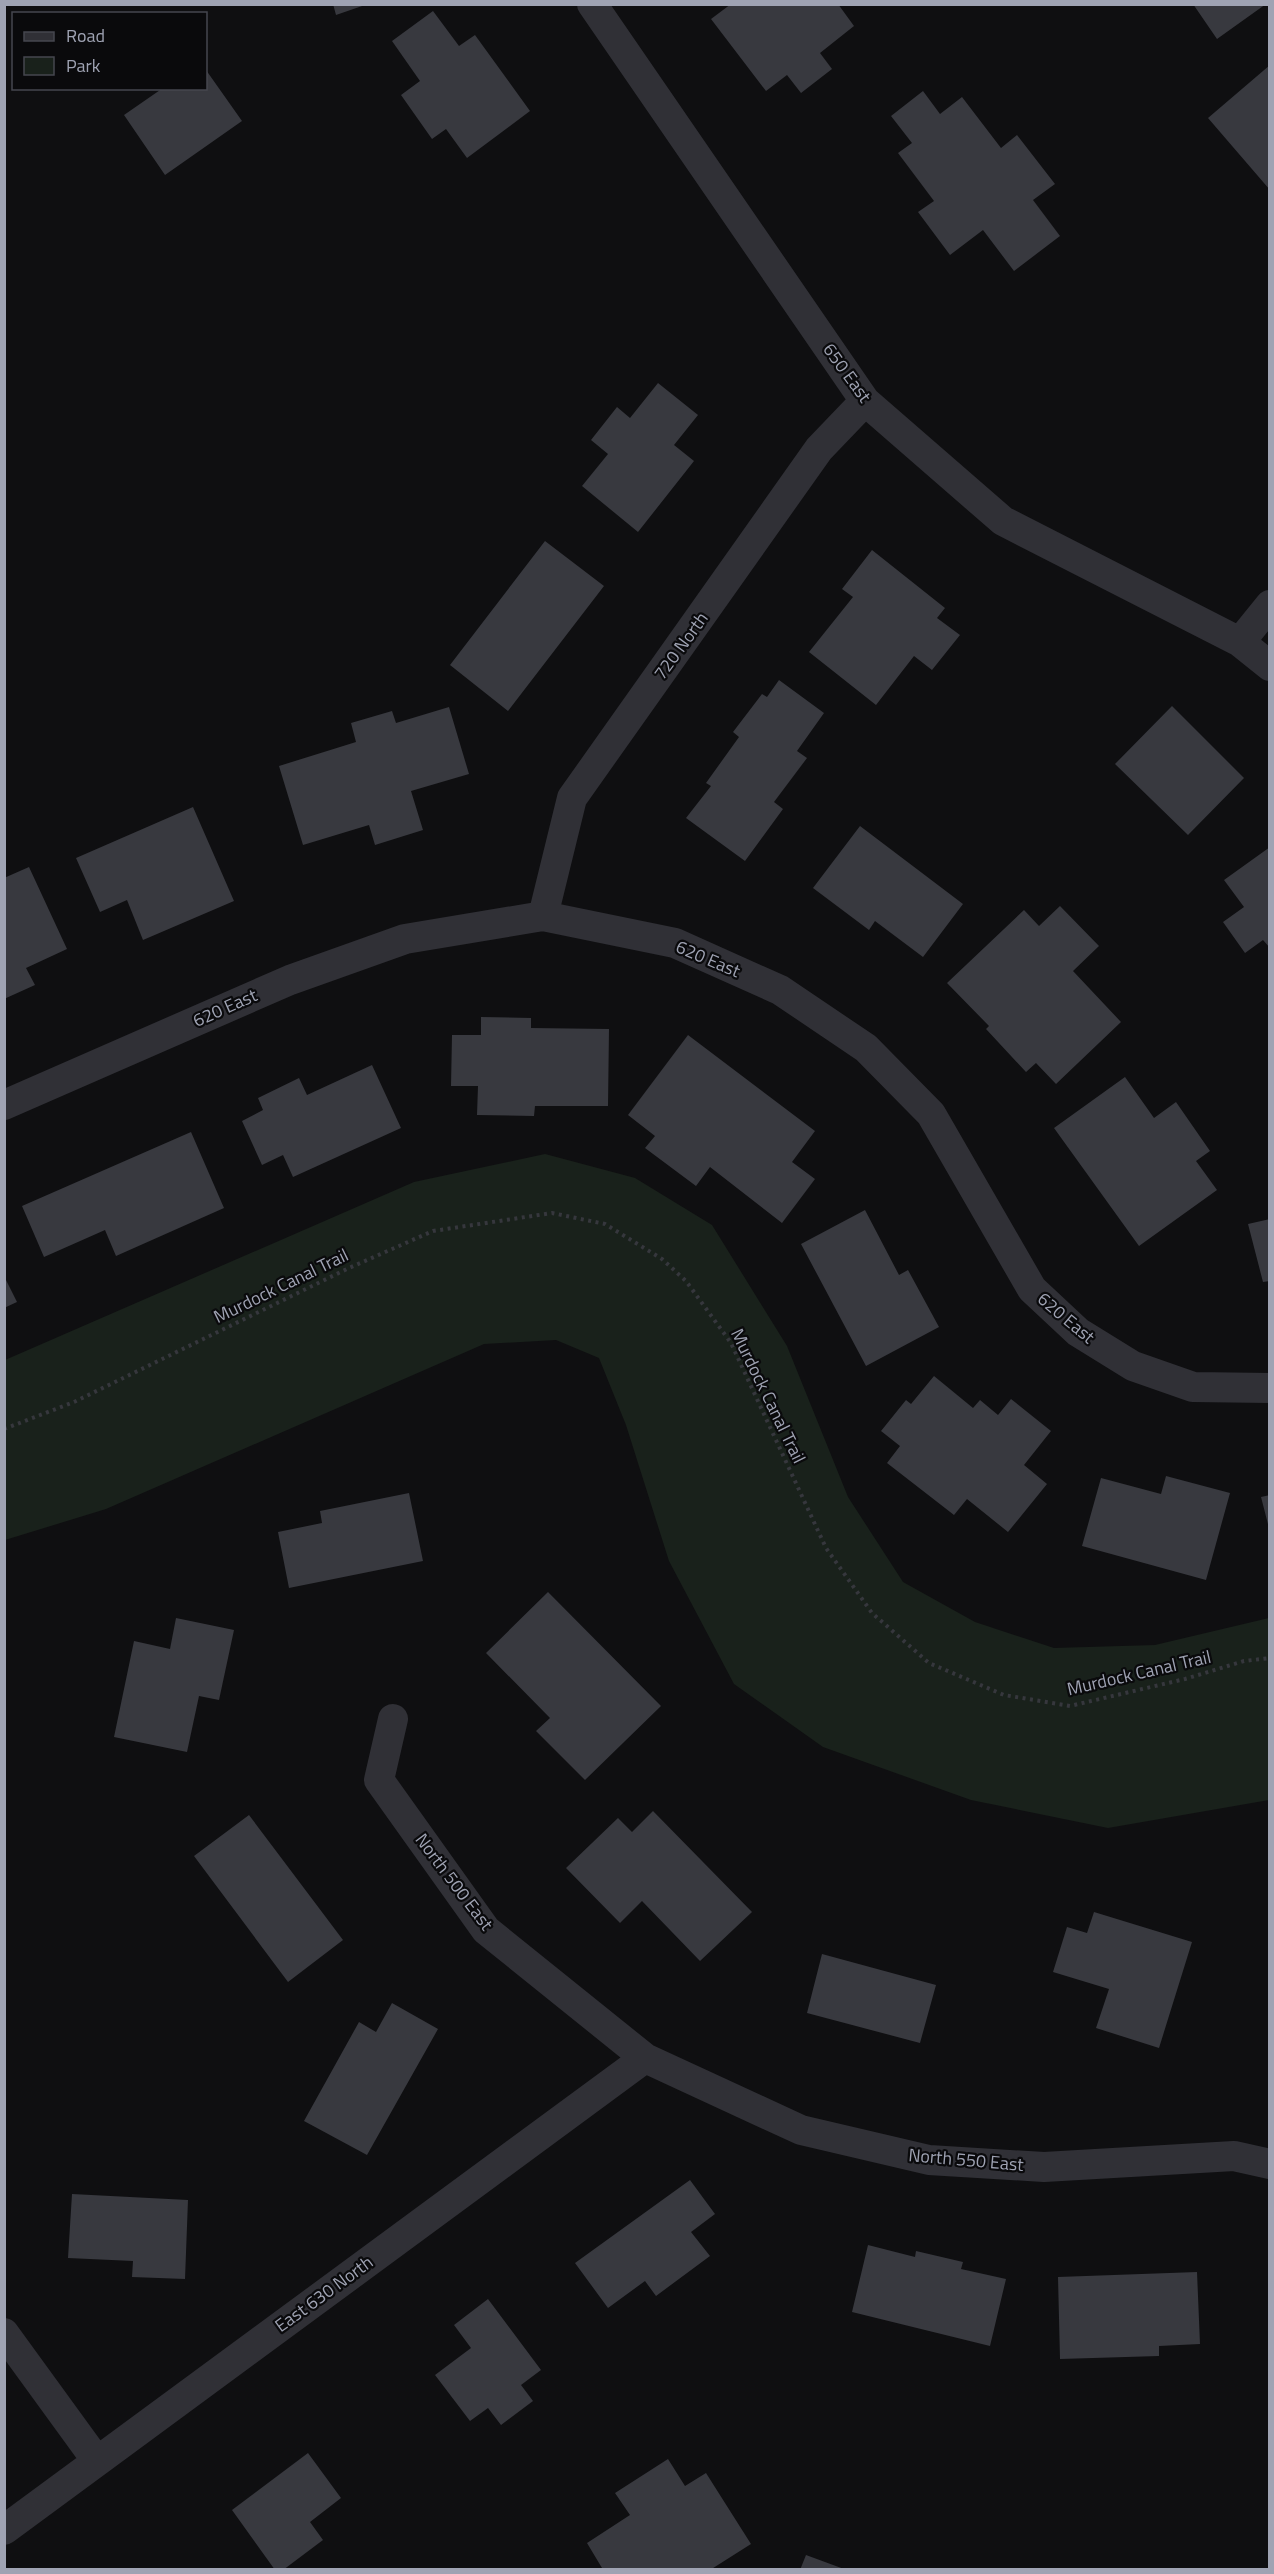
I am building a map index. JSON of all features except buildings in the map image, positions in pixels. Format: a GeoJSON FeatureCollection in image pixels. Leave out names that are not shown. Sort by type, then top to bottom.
{"type":"FeatureCollection","features":[{"type":"Feature","properties":{"kind":"street","name":"650 East"},"geometry":{"type":"LineString","coordinates":[[592,4],[865,401],[1003,521],[1240,642],[1269,666]]}},
{"type":"Feature","properties":{"kind":"street","name":"720 North"},"geometry":{"type":"LineString","coordinates":[[543,916],[572,798],[819,449],[865,401]]}},
{"type":"Feature","properties":{"kind":"street"},"geometry":{"type":"LineString","coordinates":[[1240,642],[1269,605]]}},
{"type":"Feature","properties":{"kind":"street","name":"620 East"},"geometry":{"type":"LineString","coordinates":[[4,1105],[290,980],[394,943],[543,916],[675,943],[780,990],[866,1048],[931,1114],[1032,1289],[1078,1332],[1133,1366],[1193,1387],[1269,1388]]}},
{"type":"Feature","properties":{"kind":"street","name":"North 500 East"},"geometry":{"type":"LineString","coordinates":[[393,1719],[379,1779],[486,1930],[645,2058]]}},
{"type":"Feature","properties":{"kind":"street","name":"North 550 East"},"geometry":{"type":"LineString","coordinates":[[645,2058],[801,2130],[928,2160],[1044,2167],[1234,2156],[1269,2164]]}},
{"type":"Feature","properties":{"kind":"street","name":"East 630 North"},"geometry":{"type":"LineString","coordinates":[[4,2530],[645,2058]]}},
{"type":"Feature","properties":{"kind":"street"},"geometry":{"type":"LineString","coordinates":[[4,2333],[98,2461]]}},
{"type":"Feature","properties":{"kind":"path","name":"Murdock Canal Trail"},"geometry":{"type":"LineString","coordinates":[[4,1429],[74,1402],[349,1268],[433,1231],[552,1213],[605,1224],[662,1259],[686,1281],[731,1343],[826,1548],[872,1613],[929,1663],[1004,1695],[1070,1706],[1185,1679],[1244,1661],[1269,1658]]}},
{"type":"Feature","properties":{"kind":"green space"},"geometry":{"type":"Polygon","coordinates":[[[545,1154],[635,1178],[712,1225],[787,1346],[848,1497],[903,1582],[975,1622],[1054,1648],[1155,1645],[1269,1618],[1269,1800],[1108,1828],[971,1800],[823,1747],[734,1684],[669,1561],[626,1425],[599,1358],[556,1340],[484,1344],[106,1509],[5,1540],[5,1360],[414,1182],[545,1154]]]}}]}
